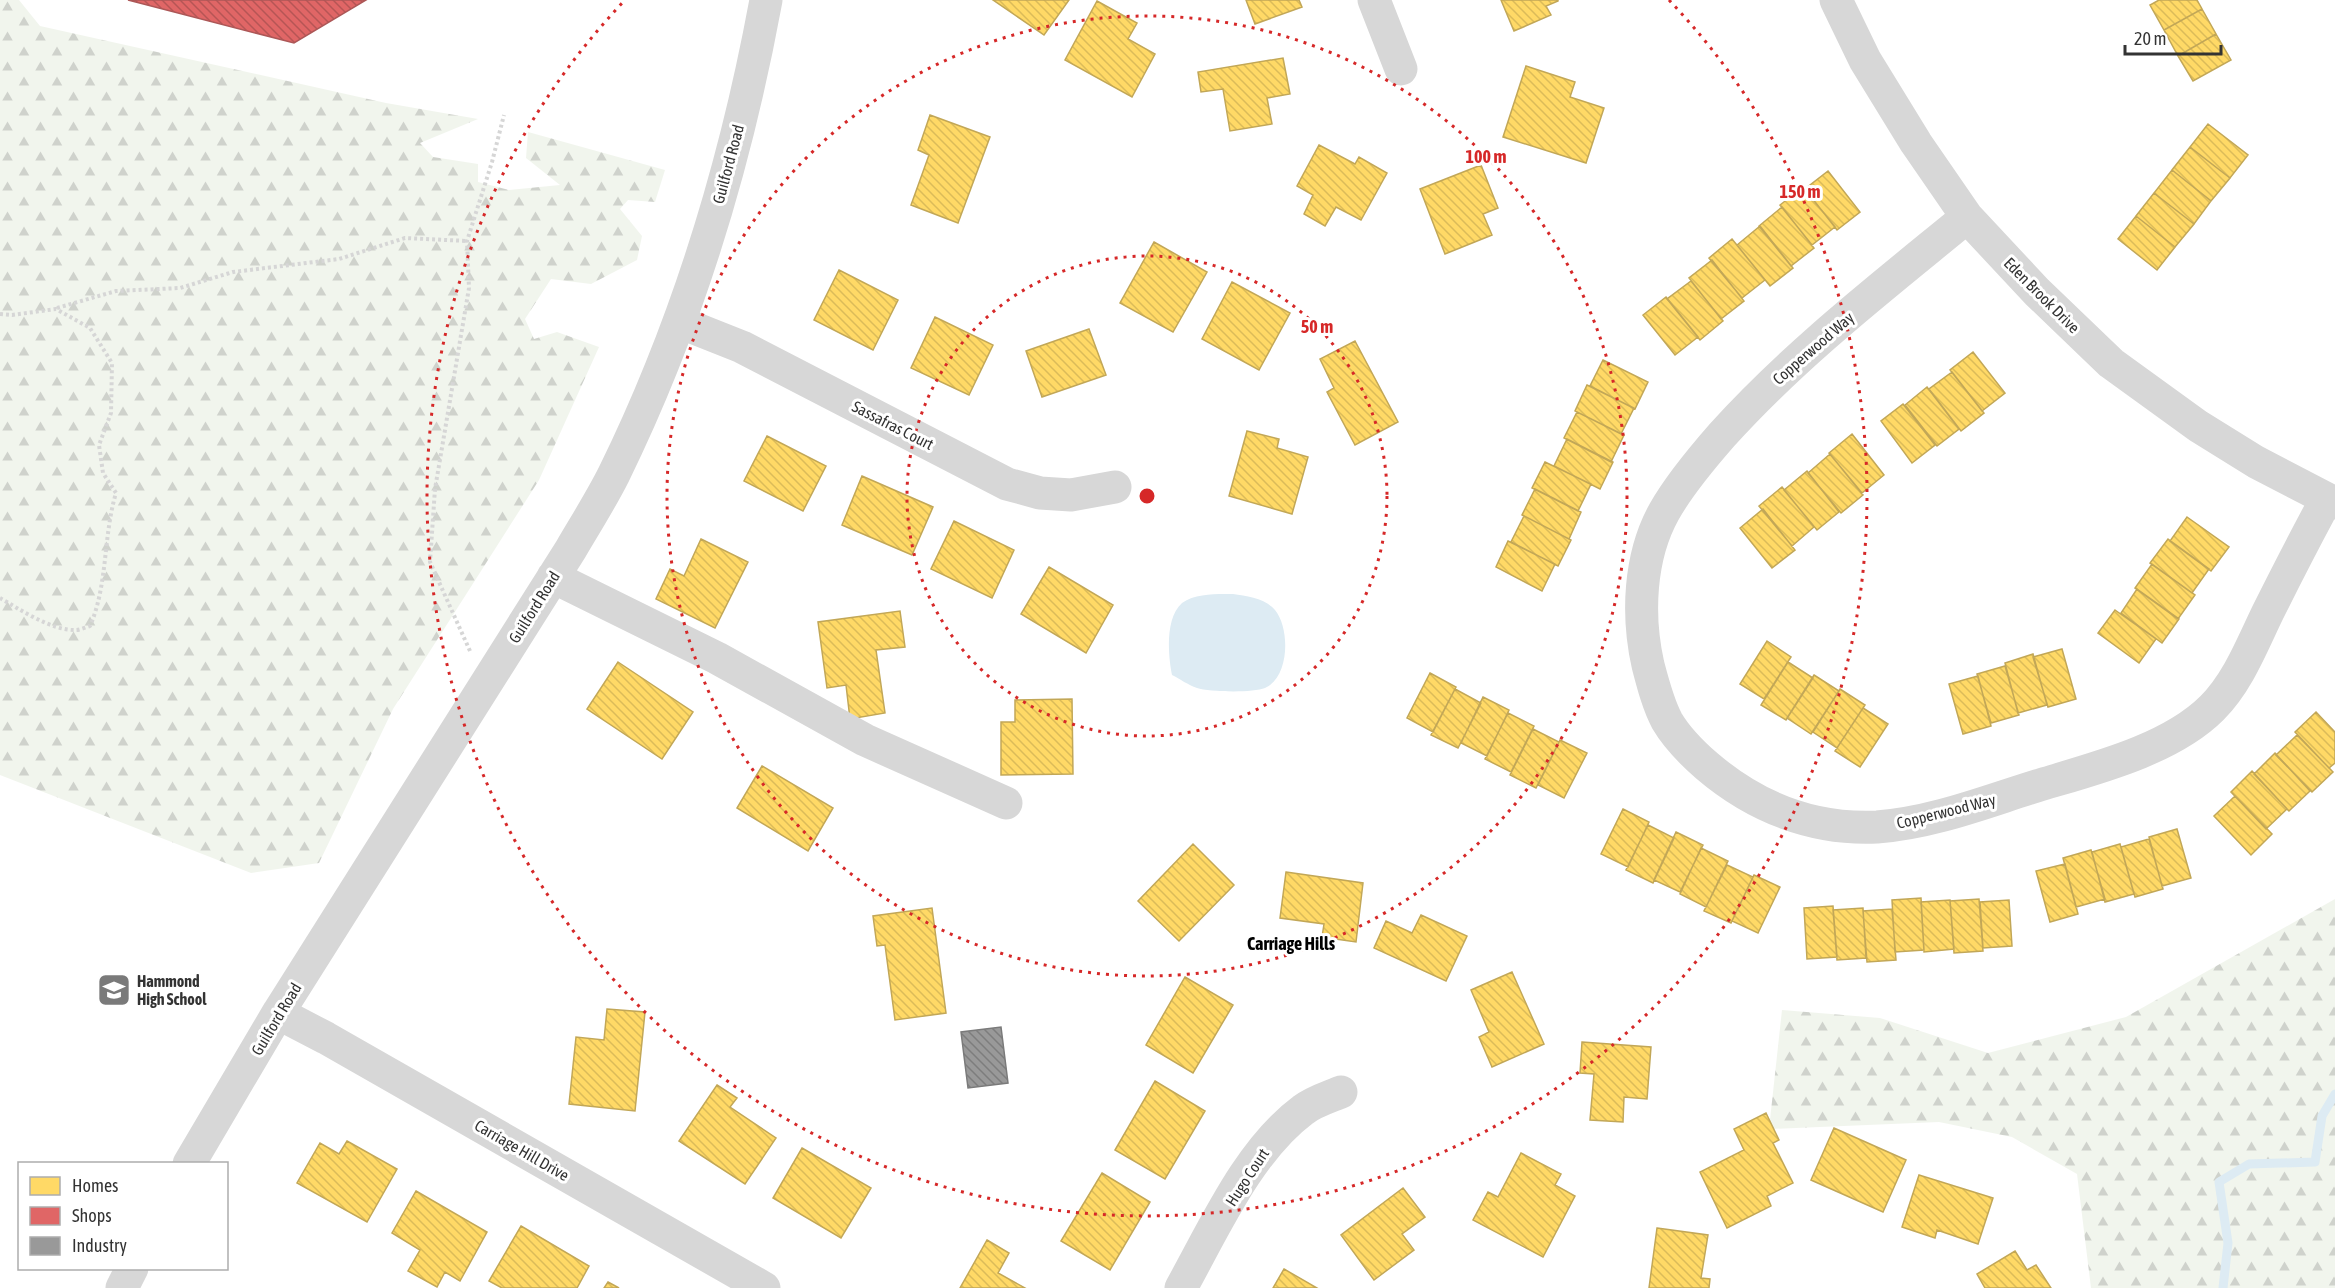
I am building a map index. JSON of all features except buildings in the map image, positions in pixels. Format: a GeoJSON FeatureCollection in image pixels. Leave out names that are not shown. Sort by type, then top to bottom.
{"type":"FeatureCollection","features":[{"type":"Feature","properties":{"kind":"street","name":"Guilford Road"},"geometry":{"type":"LineString","coordinates":[[190,1162],[278,1013],[553,577],[613,477],[649,399],[679,322],[716,208],[753,72],[766,0]]}},
{"type":"Feature","properties":{"kind":"street"},"geometry":{"type":"LineString","coordinates":[[1374,0],[1401,69]]}},
{"type":"Feature","properties":{"kind":"street","name":"Eden Brook Drive"},"geometry":{"type":"LineString","coordinates":[[1836,0],[1865,60],[1916,143],[1967,217],[2037,292],[2111,363],[2198,426],[2256,462],[2331,502]]}},
{"type":"Feature","properties":{"kind":"street","name":"Copperwood Way"},"geometry":{"type":"LineString","coordinates":[[1967,217],[1819,340],[1752,402],[1701,459],[1664,513],[1648,555],[1641,602],[1645,650],[1653,686],[1667,722],[1690,751],[1723,779],[1761,804],[1799,818],[1834,826],[1878,826],[1918,821],[2114,763],[2157,744],[2189,726],[2211,708],[2236,677],[2301,546],[2331,502]]}},
{"type":"Feature","properties":{"kind":"street","name":"Sassafras Court"},"geometry":{"type":"LineString","coordinates":[[679,322],[742,347],[1007,484],[1040,493],[1071,495],[1114,487]]}},
{"type":"Feature","properties":{"kind":"street"},"geometry":{"type":"LineString","coordinates":[[553,577],[717,658],[865,740],[1006,803]]}},
{"type":"Feature","properties":{"kind":"street","name":"Carriage Hill Drive"},"geometry":{"type":"LineString","coordinates":[[278,1013],[764,1288]]}},
{"type":"Feature","properties":{"kind":"street","name":"Hugo Court"},"geometry":{"type":"LineString","coordinates":[[1180,1288],[1250,1167],[1276,1133],[1305,1108],[1341,1092]]}},
{"type":"Feature","properties":{"kind":"street"},"geometry":{"type":"LineString","coordinates":[[122,1288],[131,1270]]}},
{"type":"Feature","properties":{"kind":"path"},"geometry":{"type":"LineString","coordinates":[[485,684],[430,562],[435,489],[469,288],[467,241],[504,115]]}},
{"type":"Feature","properties":{"kind":"path"},"geometry":{"type":"LineString","coordinates":[[0,314],[12,315],[56,309],[116,291],[180,288],[233,272],[339,259],[405,238],[467,241]]}},
{"type":"Feature","properties":{"kind":"path"},"geometry":{"type":"LineString","coordinates":[[0,598],[31,616],[57,626],[76,630],[90,626],[95,615],[101,586],[109,516],[116,493],[103,473],[99,445],[111,413],[112,363],[90,328],[56,309]]}},
{"type":"Feature","properties":{"kind":"green space"},"geometry":{"type":"Polygon","coordinates":[[[0,0],[19,0],[40,26],[386,103],[478,119],[420,143],[433,157],[478,164],[478,182],[509,190],[560,185],[526,158],[528,132],[665,170],[655,202],[628,200],[620,209],[642,236],[637,260],[591,284],[551,279],[525,319],[534,339],[557,332],[599,347],[539,480],[393,709],[319,863],[251,873],[0,775],[0,0]]]}},
{"type":"Feature","properties":{"kind":"green space"},"geometry":{"type":"Polygon","coordinates":[[[2335,899],[2335,1288],[2091,1288],[2077,1174],[2012,1137],[1939,1122],[1769,1129],[1782,1010],[1880,1018],[1988,1053],[2126,1017],[2335,899]]]}},
{"type":"Feature","properties":{"kind":"shaded area"},"geometry":{"type":"Polygon","coordinates":[[[1233,594],[1256,598],[1266,603],[1275,610],[1280,618],[1285,652],[1279,674],[1273,682],[1259,690],[1211,690],[1194,687],[1172,675],[1169,657],[1170,627],[1182,603],[1194,597],[1233,594]]]}},
{"type":"Feature","properties":{"kind":"waterway"},"geometry":{"type":"LineString","coordinates":[[2223,1288],[2228,1243],[2219,1182],[2249,1164],[2315,1162],[2322,1116],[2335,1094]]}},
{"type":"Feature","properties":{"kind":"place","name":"Hammond High School"},"geometry":{"type":"Point","coordinates":[114,990]}},
{"type":"Feature","properties":{"kind":"district","name":"Carriage Hills"},"geometry":{"type":"Point","coordinates":[1291,943]}}]}
